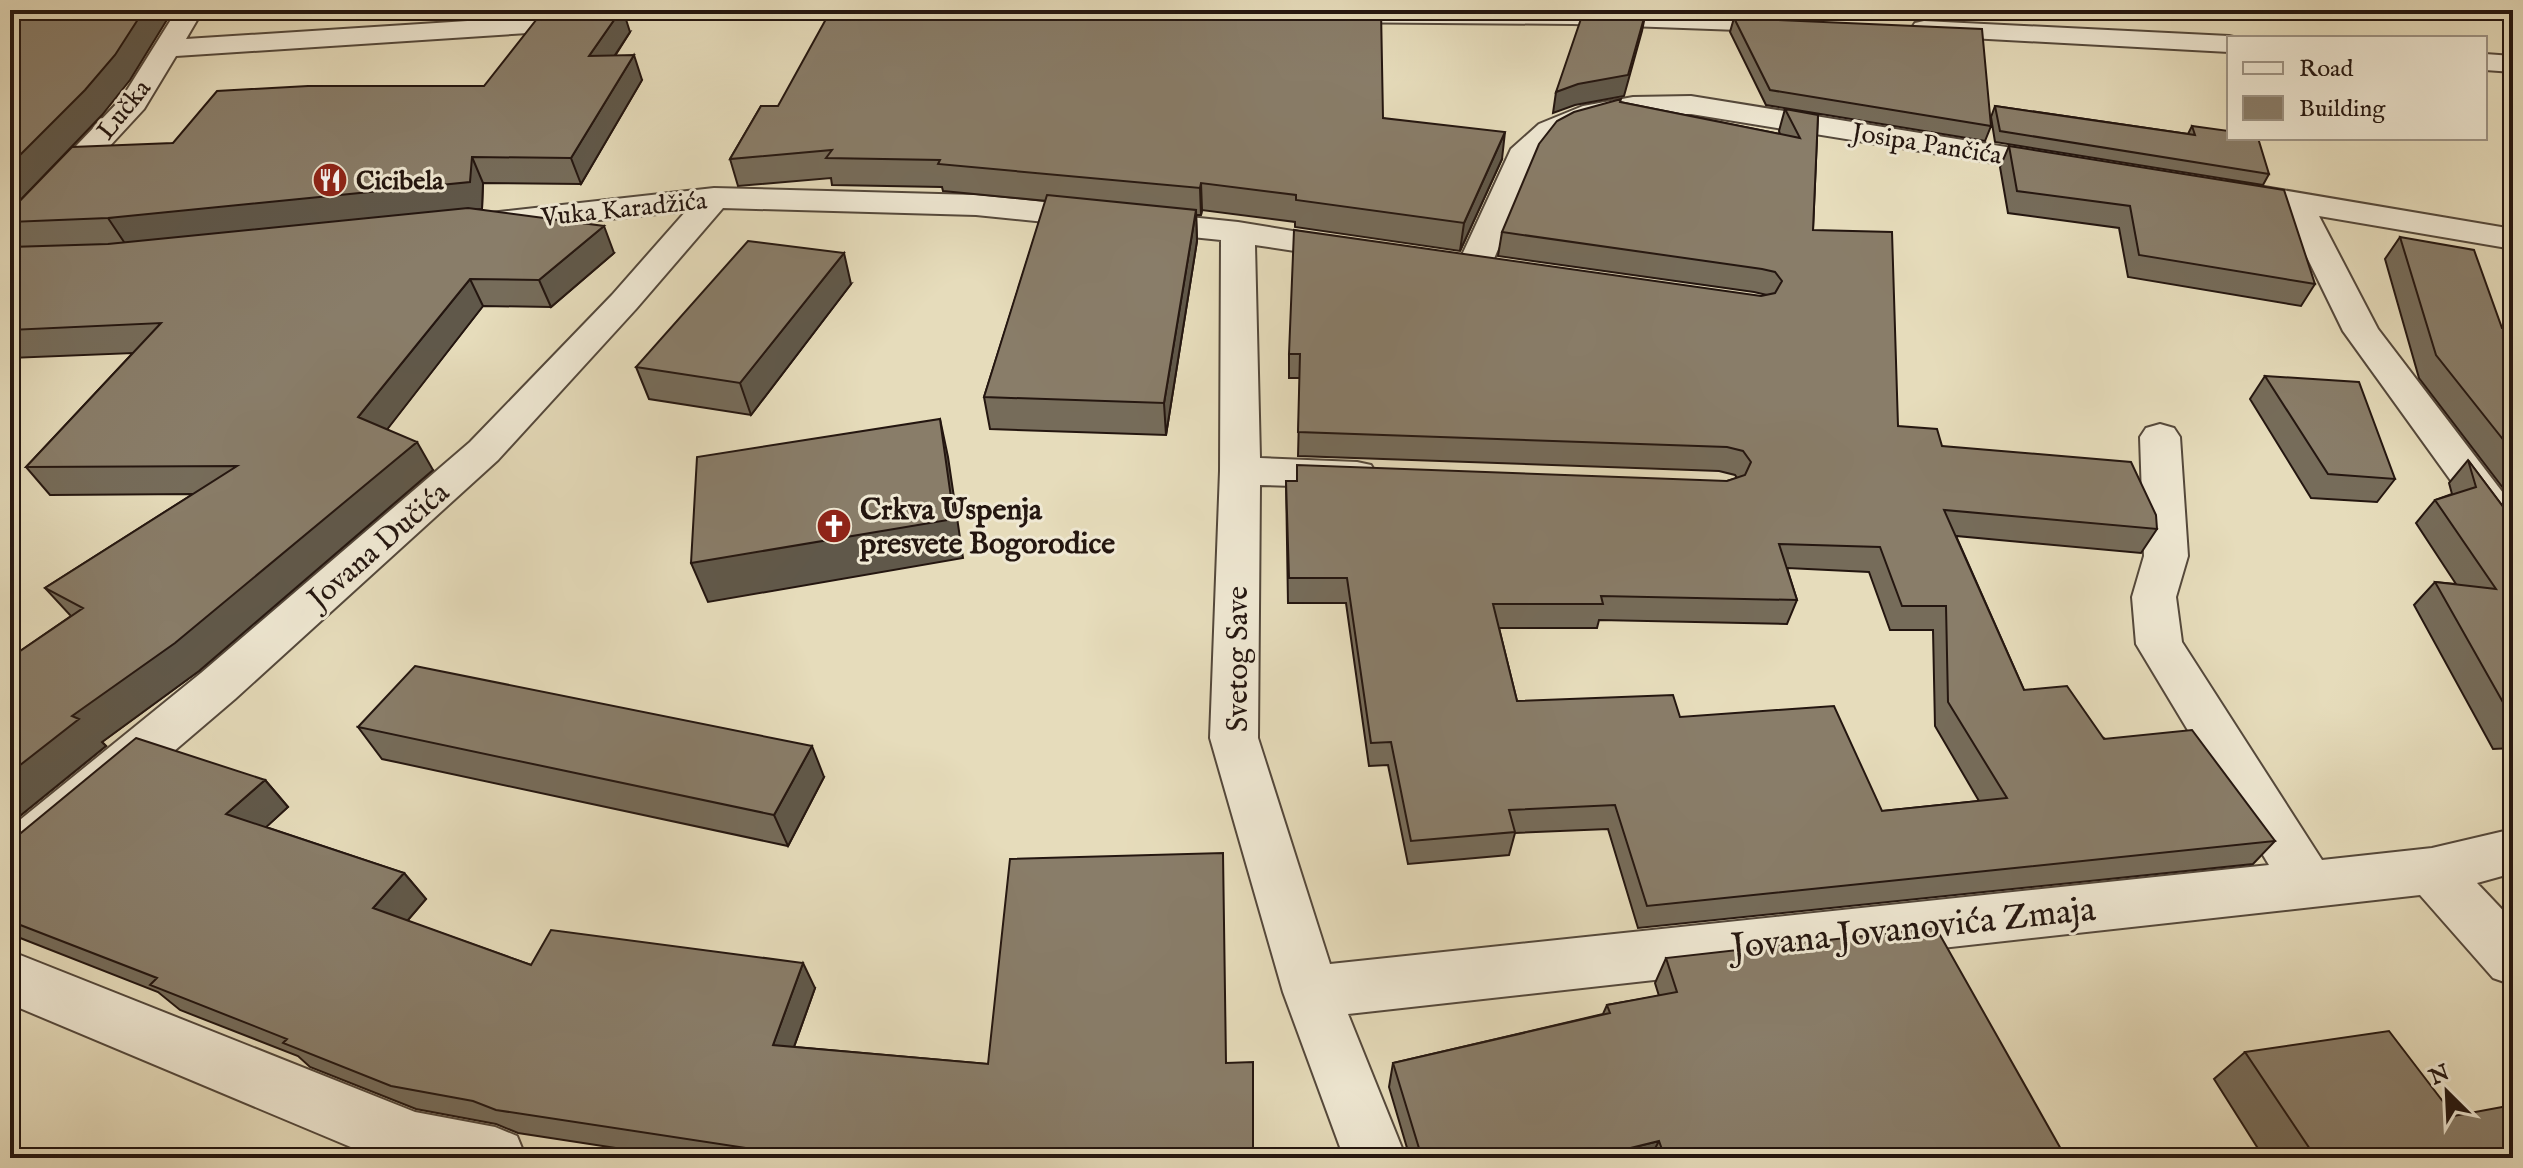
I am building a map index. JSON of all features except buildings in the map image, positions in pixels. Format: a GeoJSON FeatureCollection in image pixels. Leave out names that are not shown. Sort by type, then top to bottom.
{"type":"FeatureCollection","features":[{"type":"Feature","properties":{"kind":"street","name":"Lučka"},"geometry":{"type":"LineString","coordinates":[[15,252],[134,103],[190,10]]}},
{"type":"Feature","properties":{"kind":"street"},"geometry":{"type":"LineString","coordinates":[[1287,13],[1573,16],[1820,25]]}},
{"type":"Feature","properties":{"kind":"street"},"geometry":{"type":"LineString","coordinates":[[167,48],[575,22]]}},
{"type":"Feature","properties":{"kind":"street"},"geometry":{"type":"LineString","coordinates":[[1900,28],[2227,44]]}},
{"type":"Feature","properties":{"kind":"street"},"geometry":{"type":"LineString","coordinates":[[2487,62],[2513,64]]}},
{"type":"Feature","properties":{"kind":"street","name":"Josipa Pančića"},"geometry":{"type":"LineString","coordinates":[[1473,268],[1526,149],[1550,130],[1583,115],[1633,106],[1691,105],[2096,170]]}},
{"type":"Feature","properties":{"kind":"street"},"geometry":{"type":"LineString","coordinates":[[2204,188],[2513,239]]}},
{"type":"Feature","properties":{"kind":"street","name":"Vuka Karadžića"},"geometry":{"type":"LineString","coordinates":[[444,226],[714,198],[976,205],[1238,232],[1379,254]]}},
{"type":"Feature","properties":{"kind":"street","name":"Jovana Dučića"},"geometry":{"type":"LineString","coordinates":[[10,859],[218,686],[484,451],[624,302],[714,198]]}},
{"type":"Feature","properties":{"kind":"street"},"geometry":{"type":"LineString","coordinates":[[2296,202],[2361,331],[2513,536]]}},
{"type":"Feature","properties":{"kind":"street","name":"Svetog Save"},"geometry":{"type":"LineString","coordinates":[[1238,232],[1240,471],[1234,738],[1311,992],[1375,1158]]}},
{"type":"Feature","properties":{"kind":"street"},"geometry":{"type":"LineString","coordinates":[[2160,437],[2166,556],[2154,597],[2159,644],[2308,883]]}},
{"type":"Feature","properties":{"kind":"street"},"geometry":{"type":"LineString","coordinates":[[1240,471],[1399,476]]}},
{"type":"Feature","properties":{"kind":"street","name":"Jovana Jovanovića Zmaja"},"geometry":{"type":"LineString","coordinates":[[1311,992],[2432,871],[2513,851]]}},
{"type":"Feature","properties":{"kind":"street"},"geometry":{"type":"LineString","coordinates":[[2432,871],[2513,960]]}},
{"type":"Feature","properties":{"kind":"street"},"geometry":{"type":"LineString","coordinates":[[10,977],[415,1143],[495,1158]]}},
{"type":"Feature","properties":{"kind":"place","name":"Cicibela"},"geometry":{"type":"Point","coordinates":[330,180]}},
{"type":"Feature","properties":{"kind":"place","name":"Crkva Uspenja presvete Bogorodice"},"geometry":{"type":"Point","coordinates":[834,526]}}]}
